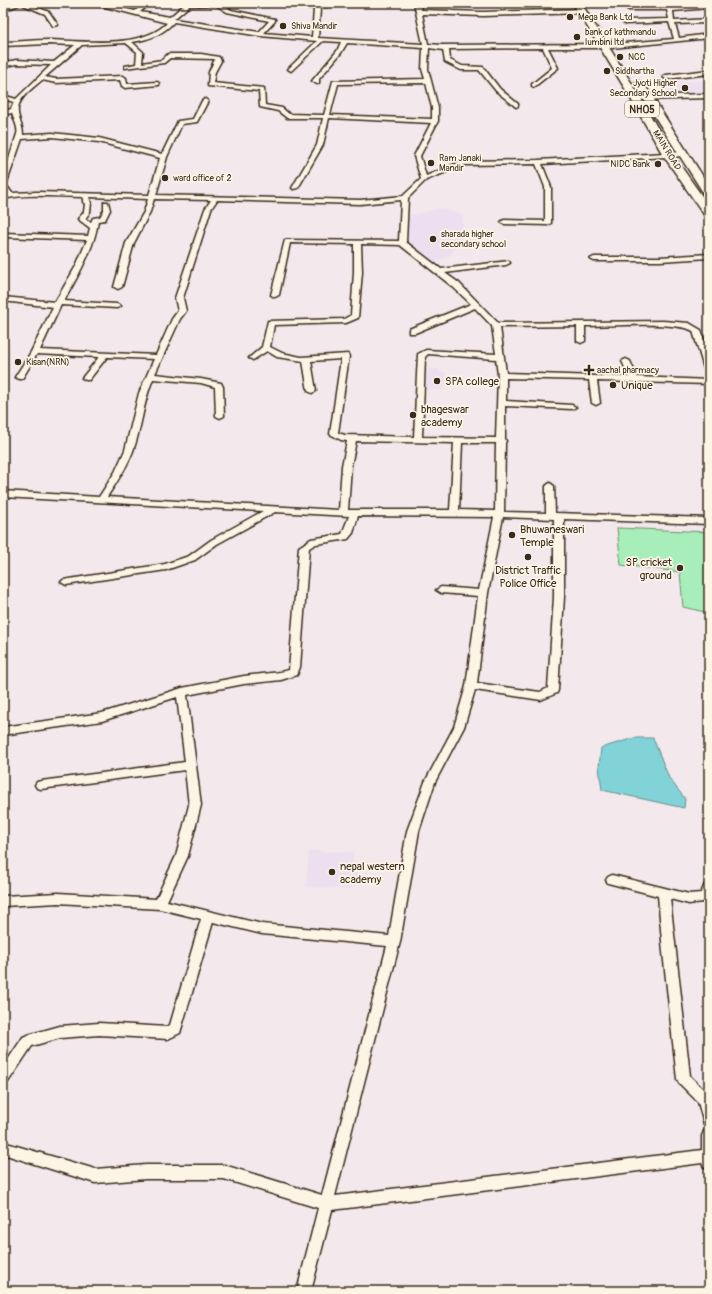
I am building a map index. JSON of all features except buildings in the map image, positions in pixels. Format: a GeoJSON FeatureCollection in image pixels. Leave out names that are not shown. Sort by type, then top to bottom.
{"type":"FeatureCollection","features":[{"type":"Feature","properties":{"kind":"main road","name":"MAIN ROAD"},"geometry":{"type":"LineString","coordinates":[[582,6],[608,46],[648,98],[709,194]]}},
{"type":"Feature","properties":{"kind":"main road","name":"MAIN ROAD"},"geometry":{"type":"LineString","coordinates":[[608,46],[668,155],[708,211]]}},
{"type":"Feature","properties":{"kind":"street"},"geometry":{"type":"LineString","coordinates":[[3,9],[21,3],[47,13],[55,25]]}},
{"type":"Feature","properties":{"kind":"street"},"geometry":{"type":"LineString","coordinates":[[93,3],[164,19],[260,34],[318,40],[442,47],[608,46],[709,36]]}},
{"type":"Feature","properties":{"kind":"street"},"geometry":{"type":"LineString","coordinates":[[105,6],[112,3]]}},
{"type":"Feature","properties":{"kind":"street"},"geometry":{"type":"LineString","coordinates":[[135,13],[148,3]]}},
{"type":"Feature","properties":{"kind":"street"},"geometry":{"type":"LineString","coordinates":[[164,19],[171,19],[188,4],[217,3],[230,11],[273,20],[260,34]]}},
{"type":"Feature","properties":{"kind":"street"},"geometry":{"type":"LineString","coordinates":[[424,179],[417,156],[435,121],[435,108],[428,81],[425,63],[426,46],[418,7],[505,11],[582,6]]}},
{"type":"Feature","properties":{"kind":"street"},"geometry":{"type":"LineString","coordinates":[[629,8],[646,6],[709,6]]}},
{"type":"Feature","properties":{"kind":"street"},"geometry":{"type":"LineString","coordinates":[[670,7],[677,40]]}},
{"type":"Feature","properties":{"kind":"street"},"geometry":{"type":"LineString","coordinates":[[291,69],[318,40],[317,9]]}},
{"type":"Feature","properties":{"kind":"street"},"geometry":{"type":"LineString","coordinates":[[3,44],[48,42],[81,43],[126,40],[157,35],[171,22],[164,19]]}},
{"type":"Feature","properties":{"kind":"street"},"geometry":{"type":"LineString","coordinates":[[625,22],[709,21]]}},
{"type":"Feature","properties":{"kind":"street"},"geometry":{"type":"LineString","coordinates":[[126,40],[140,52],[139,65]]}},
{"type":"Feature","properties":{"kind":"street"},"geometry":{"type":"LineString","coordinates":[[316,82],[315,81],[317,78],[339,52],[345,41]]}},
{"type":"Feature","properties":{"kind":"street"},"geometry":{"type":"LineString","coordinates":[[10,195],[3,185],[3,182],[7,162],[20,131],[14,114],[18,101],[56,64],[81,43]]}},
{"type":"Feature","properties":{"kind":"street"},"geometry":{"type":"LineString","coordinates":[[442,47],[446,50],[448,61],[461,68],[481,68],[498,90],[516,105]]}},
{"type":"Feature","properties":{"kind":"street"},"geometry":{"type":"LineString","coordinates":[[534,85],[555,68],[545,47]]}},
{"type":"Feature","properties":{"kind":"street"},"geometry":{"type":"LineString","coordinates":[[127,67],[164,61],[168,56],[201,56],[217,58],[218,61],[212,72],[210,85],[262,89],[262,106],[280,109],[287,116],[355,117],[435,121]]}},
{"type":"Feature","properties":{"kind":"street"},"geometry":{"type":"LineString","coordinates":[[3,65],[16,62],[56,64]]}},
{"type":"Feature","properties":{"kind":"street"},"geometry":{"type":"LineString","coordinates":[[666,77],[709,72]]}},
{"type":"Feature","properties":{"kind":"street"},"geometry":{"type":"LineString","coordinates":[[42,78],[56,81],[122,78],[125,86],[157,84]]}},
{"type":"Feature","properties":{"kind":"street"},"geometry":{"type":"LineString","coordinates":[[295,188],[320,145],[335,82],[428,81]]}},
{"type":"Feature","properties":{"kind":"street"},"geometry":{"type":"LineString","coordinates":[[636,98],[709,96]]}},
{"type":"Feature","properties":{"kind":"street"},"geometry":{"type":"LineString","coordinates":[[3,97],[18,101]]}},
{"type":"Feature","properties":{"kind":"street"},"geometry":{"type":"LineString","coordinates":[[118,287],[130,243],[147,212],[164,157],[180,122],[194,121],[205,101]]}},
{"type":"Feature","properties":{"kind":"street"},"geometry":{"type":"LineString","coordinates":[[3,113],[15,110]]}},
{"type":"Feature","properties":{"kind":"street"},"geometry":{"type":"LineString","coordinates":[[18,137],[52,135],[99,140],[164,157]]}},
{"type":"Feature","properties":{"kind":"street"},"geometry":{"type":"LineString","coordinates":[[3,197],[10,195],[86,195],[360,202],[405,198],[424,179],[463,163],[538,162],[684,154]]}},
{"type":"Feature","properties":{"kind":"street"},"geometry":{"type":"LineString","coordinates":[[504,222],[548,223],[548,187],[538,162]]}},
{"type":"Feature","properties":{"kind":"street"},"geometry":{"type":"LineString","coordinates":[[86,195],[86,202],[88,203],[87,212],[81,219],[94,227]]}},
{"type":"Feature","properties":{"kind":"street"},"geometry":{"type":"LineString","coordinates":[[402,243],[405,198]]}},
{"type":"Feature","properties":{"kind":"street"},"geometry":{"type":"LineString","coordinates":[[101,500],[119,472],[129,450],[143,393],[176,319],[182,311],[179,298],[208,209],[215,199]]}},
{"type":"Feature","properties":{"kind":"street"},"geometry":{"type":"LineString","coordinates":[[19,377],[35,352],[58,304],[81,264],[92,238],[95,219],[103,219],[105,215],[106,203]]}},
{"type":"Feature","properties":{"kind":"street"},"geometry":{"type":"LineString","coordinates":[[3,235],[92,238]]}},
{"type":"Feature","properties":{"kind":"street"},"geometry":{"type":"LineString","coordinates":[[275,295],[287,241],[402,243],[456,285],[496,325],[502,375],[502,441],[499,514],[483,593],[471,686],[459,727],[430,782],[413,831],[394,942],[328,1204],[304,1291]]}},
{"type":"Feature","properties":{"kind":"street"},"geometry":{"type":"LineString","coordinates":[[253,358],[266,348],[271,323],[346,321],[355,316],[358,272],[357,242]]}},
{"type":"Feature","properties":{"kind":"street"},"geometry":{"type":"LineString","coordinates":[[594,259],[660,259],[709,256]]}},
{"type":"Feature","properties":{"kind":"street"},"geometry":{"type":"LineString","coordinates":[[438,272],[506,263]]}},
{"type":"Feature","properties":{"kind":"street"},"geometry":{"type":"LineString","coordinates":[[3,299],[58,304],[116,306]]}},
{"type":"Feature","properties":{"kind":"street"},"geometry":{"type":"LineString","coordinates":[[412,330],[476,305]]}},
{"type":"Feature","properties":{"kind":"street"},"geometry":{"type":"LineString","coordinates":[[496,325],[662,323],[689,325],[697,330],[709,372]]}},
{"type":"Feature","properties":{"kind":"street"},"geometry":{"type":"LineString","coordinates":[[581,324],[581,341]]}},
{"type":"Feature","properties":{"kind":"street"},"geometry":{"type":"LineString","coordinates":[[266,348],[280,355],[307,359],[347,354],[334,434],[344,438],[418,438],[502,441]]}},
{"type":"Feature","properties":{"kind":"street"},"geometry":{"type":"LineString","coordinates":[[35,352],[159,358]]}},
{"type":"Feature","properties":{"kind":"street"},"geometry":{"type":"LineString","coordinates":[[418,438],[421,356],[423,353],[501,357]]}},
{"type":"Feature","properties":{"kind":"street"},"geometry":{"type":"LineString","coordinates":[[86,378],[104,356]]}},
{"type":"Feature","properties":{"kind":"street"},"geometry":{"type":"LineString","coordinates":[[307,359],[312,391]]}},
{"type":"Feature","properties":{"kind":"street"},"geometry":{"type":"LineString","coordinates":[[626,361],[634,380]]}},
{"type":"Feature","properties":{"kind":"street"},"geometry":{"type":"LineString","coordinates":[[502,375],[709,382]]}},
{"type":"Feature","properties":{"kind":"street"},"geometry":{"type":"LineString","coordinates":[[151,376],[201,381],[218,385],[220,416]]}},
{"type":"Feature","properties":{"kind":"street"},"geometry":{"type":"LineString","coordinates":[[593,378],[596,403]]}},
{"type":"Feature","properties":{"kind":"street"},"geometry":{"type":"LineString","coordinates":[[502,403],[572,407]]}},
{"type":"Feature","properties":{"kind":"street"},"geometry":{"type":"LineString","coordinates":[[342,513],[345,498],[348,452],[352,438]]}},
{"type":"Feature","properties":{"kind":"street"},"geometry":{"type":"LineString","coordinates":[[454,513],[458,440]]}},
{"type":"Feature","properties":{"kind":"street"},"geometry":{"type":"LineString","coordinates":[[471,686],[541,696],[553,690],[558,597],[555,517],[550,486]]}},
{"type":"Feature","properties":{"kind":"street"},"geometry":{"type":"LineString","coordinates":[[3,494],[342,513],[454,513],[709,521]]}},
{"type":"Feature","properties":{"kind":"street"},"geometry":{"type":"LineString","coordinates":[[66,582],[172,566],[192,558],[214,542],[274,510]]}},
{"type":"Feature","properties":{"kind":"street"},"geometry":{"type":"LineString","coordinates":[[3,732],[102,717],[182,692],[244,680],[281,676],[293,672],[295,667],[304,547],[314,541],[345,537],[348,533],[354,513]]}},
{"type":"Feature","properties":{"kind":"street"},"geometry":{"type":"LineString","coordinates":[[441,590],[483,593]]}},
{"type":"Feature","properties":{"kind":"street"},"geometry":{"type":"LineString","coordinates":[[160,904],[182,856],[195,805],[182,692]]}},
{"type":"Feature","properties":{"kind":"street"},"geometry":{"type":"LineString","coordinates":[[41,785],[190,765]]}},
{"type":"Feature","properties":{"kind":"street"},"geometry":{"type":"LineString","coordinates":[[612,880],[689,900],[705,898],[709,887]]}},
{"type":"Feature","properties":{"kind":"street"},"geometry":{"type":"LineString","coordinates":[[664,893],[668,952],[684,1079],[704,1099],[709,1120]]}},
{"type":"Feature","properties":{"kind":"street"},"geometry":{"type":"LineString","coordinates":[[3,901],[58,898],[160,904],[262,929],[394,942]]}},
{"type":"Feature","properties":{"kind":"street"},"geometry":{"type":"LineString","coordinates":[[3,1078],[28,1041],[60,1032],[99,1029],[168,1033],[175,1029],[208,917]]}},
{"type":"Feature","properties":{"kind":"street"},"geometry":{"type":"LineString","coordinates":[[709,1136],[709,1161]]}},
{"type":"Feature","properties":{"kind":"street"},"geometry":{"type":"LineString","coordinates":[[3,1148],[95,1176],[146,1172],[224,1172],[328,1204],[705,1156],[709,1161]]}},
{"type":"Feature","properties":{"kind":"shaded area","name":"Jyoti Higher Secondary School"},"geometry":{"type":"Polygon","coordinates":[[[709,81],[709,95],[667,97],[657,82],[709,81]]]}},
{"type":"Feature","properties":{"kind":"shaded area","name":"sharada higher secondary school"},"geometry":{"type":"Polygon","coordinates":[[[442,208],[462,215],[463,234],[451,254],[434,264],[406,243],[404,226],[409,216],[442,208]]]}},
{"type":"Feature","properties":{"kind":"shaded area","name":"SPA college"},"geometry":{"type":"Polygon","coordinates":[[[422,369],[439,369],[439,372],[446,373],[446,379],[452,379],[452,383],[445,384],[445,390],[421,389],[422,369]]]}},
{"type":"Feature","properties":{"kind":"shaded area","name":"nepal western academy"},"geometry":{"type":"Polygon","coordinates":[[[309,851],[353,852],[352,867],[358,867],[357,877],[351,877],[350,889],[306,887],[309,851]]]}},
{"type":"Feature","properties":{"kind":"green space"},"geometry":{"type":"Polygon","coordinates":[[[271,3],[336,3],[335,7],[312,9],[286,7],[271,3]]]}},
{"type":"Feature","properties":{"kind":"green space","name":"SP cricket ground"},"geometry":{"type":"Polygon","coordinates":[[[617,528],[709,532],[709,613],[683,607],[680,572],[621,565],[617,528]]]}},
{"type":"Feature","properties":{"kind":"water"},"geometry":{"type":"Polygon","coordinates":[[[634,738],[653,738],[669,778],[685,799],[684,808],[602,790],[599,767],[601,748],[634,738]]]}},
{"type":"Feature","properties":{"kind":"place","name":"Mega Bank Ltd"},"geometry":{"type":"Point","coordinates":[570,17]}},
{"type":"Feature","properties":{"kind":"place","name":"Shiva Mandir"},"geometry":{"type":"Point","coordinates":[283,26]}},
{"type":"Feature","properties":{"kind":"place","name":"bank of kathmandu lumbini ltd"},"geometry":{"type":"Point","coordinates":[577,37]}},
{"type":"Feature","properties":{"kind":"place","name":"NCC"},"geometry":{"type":"Point","coordinates":[620,57]}},
{"type":"Feature","properties":{"kind":"place","name":"Siddhartha"},"geometry":{"type":"Point","coordinates":[607,71]}},
{"type":"Feature","properties":{"kind":"place","name":"Jyoti Higher Secondary School"},"geometry":{"type":"Point","coordinates":[685,88]}},
{"type":"Feature","properties":{"kind":"place","name":"Ram Janaki Mandir"},"geometry":{"type":"Point","coordinates":[431,163]}},
{"type":"Feature","properties":{"kind":"place","name":"NIDC Bank"},"geometry":{"type":"Point","coordinates":[658,164]}},
{"type":"Feature","properties":{"kind":"place","name":"ward office of 2"},"geometry":{"type":"Point","coordinates":[165,178]}},
{"type":"Feature","properties":{"kind":"place","name":"sharada higher secondary school"},"geometry":{"type":"Point","coordinates":[433,239]}},
{"type":"Feature","properties":{"kind":"place","name":"Kisan(NRN)"},"geometry":{"type":"Point","coordinates":[18,362]}},
{"type":"Feature","properties":{"kind":"place","name":"aachal pharmacy"},"geometry":{"type":"Point","coordinates":[589,370]}},
{"type":"Feature","properties":{"kind":"place","name":"SPA college"},"geometry":{"type":"Point","coordinates":[437,381]}},
{"type":"Feature","properties":{"kind":"place","name":"Unique"},"geometry":{"type":"Point","coordinates":[613,385]}},
{"type":"Feature","properties":{"kind":"place","name":"bhageswar academy"},"geometry":{"type":"Point","coordinates":[413,415]}},
{"type":"Feature","properties":{"kind":"place","name":"Bhuwaneswari Temple"},"geometry":{"type":"Point","coordinates":[512,535]}},
{"type":"Feature","properties":{"kind":"place","name":"District Traffic Police Office"},"geometry":{"type":"Point","coordinates":[528,557]}},
{"type":"Feature","properties":{"kind":"place","name":"SP cricket ground"},"geometry":{"type":"Point","coordinates":[680,568]}},
{"type":"Feature","properties":{"kind":"place","name":"nepal western academy"},"geometry":{"type":"Point","coordinates":[332,872]}}]}
